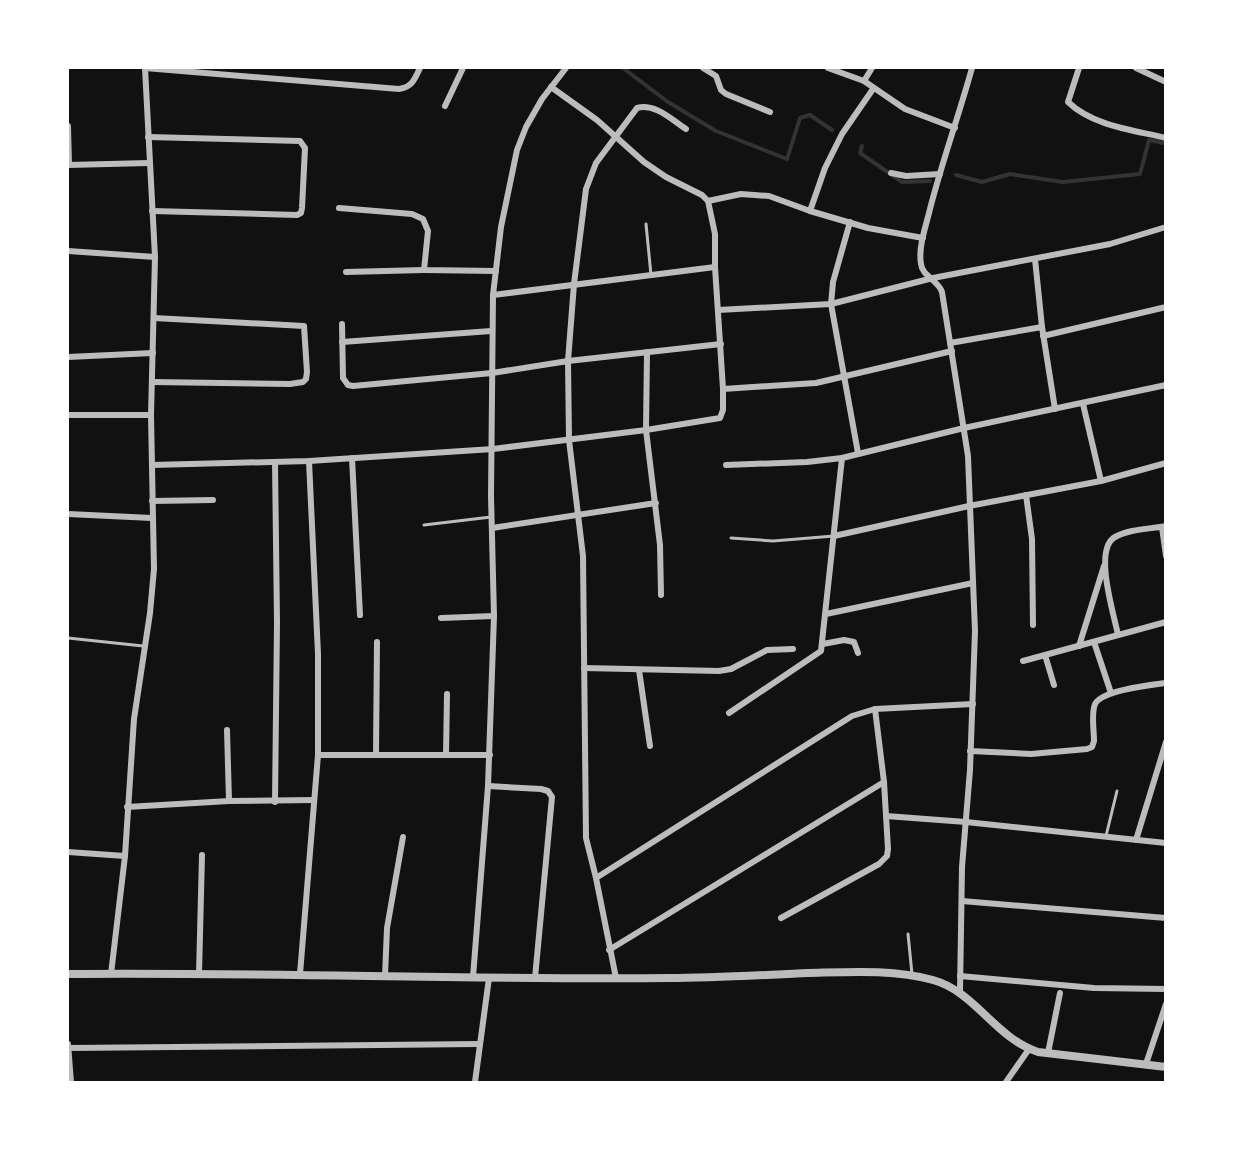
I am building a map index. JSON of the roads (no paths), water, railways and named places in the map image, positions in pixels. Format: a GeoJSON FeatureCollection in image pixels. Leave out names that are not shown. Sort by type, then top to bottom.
{"type":"FeatureCollection","features":[{"type":"Feature","properties":{"kind":"street"},"geometry":{"type":"LineString","coordinates":[[111,974],[125,856],[126,807],[134,719],[150,613],[154,569],[151,415],[155,257],[145,68],[399,89],[413,82],[420,68]]}},
{"type":"Feature","properties":{"kind":"street"},"geometry":{"type":"LineString","coordinates":[[445,106],[463,68]]}},
{"type":"Feature","properties":{"kind":"street"},"geometry":{"type":"LineString","coordinates":[[474,977],[490,755],[494,616],[491,332],[493,295],[501,227],[517,150],[526,127],[566,68]]}},
{"type":"Feature","properties":{"kind":"street"},"geometry":{"type":"LineString","coordinates":[[703,68],[716,76],[721,90],[726,94],[770,112]]}},
{"type":"Feature","properties":{"kind":"street"},"geometry":{"type":"LineString","coordinates":[[828,68],[864,81],[905,110],[955,128]]}},
{"type":"Feature","properties":{"kind":"street"},"geometry":{"type":"LineString","coordinates":[[864,81],[872,68]]}},
{"type":"Feature","properties":{"kind":"street"},"geometry":{"type":"LineString","coordinates":[[960,992],[975,631],[968,456],[942,292],[939,284],[921,267],[920,256],[940,174],[972,68]]}},
{"type":"Feature","properties":{"kind":"street"},"geometry":{"type":"LineString","coordinates":[[1079,68],[1068,102],[1075,109],[1097,120],[1166,138]]}},
{"type":"Feature","properties":{"kind":"street"},"geometry":{"type":"LineString","coordinates":[[1136,68],[1166,82]]}},
{"type":"Feature","properties":{"kind":"street"},"geometry":{"type":"LineString","coordinates":[[152,465],[309,461],[493,450],[718,420],[723,410],[721,344],[715,234],[708,201],[702,195],[666,177],[644,162],[597,120],[551,87]]}},
{"type":"Feature","properties":{"kind":"street"},"geometry":{"type":"LineString","coordinates":[[810,211],[825,168],[842,134],[873,88]]}},
{"type":"Feature","properties":{"kind":"street"},"geometry":{"type":"LineString","coordinates":[[616,978],[586,838],[583,556],[569,440],[568,361],[574,284],[586,189],[596,163],[615,136],[634,111],[641,107],[655,109],[686,129]]}},
{"type":"Feature","properties":{"kind":"street"},"geometry":{"type":"LineString","coordinates":[[68,126],[68,165],[149,163]]}},
{"type":"Feature","properties":{"kind":"street"},"geometry":{"type":"LineString","coordinates":[[148,137],[300,141],[305,148],[302,208],[301,213],[297,215],[152,211]]}},
{"type":"Feature","properties":{"kind":"street"},"geometry":{"type":"LineString","coordinates":[[891,173],[906,176],[940,174]]}},
{"type":"Feature","properties":{"kind":"street"},"geometry":{"type":"LineString","coordinates":[[708,201],[755,194],[769,196],[850,222],[923,238]]}},
{"type":"Feature","properties":{"kind":"street"},"geometry":{"type":"LineString","coordinates":[[339,208],[412,214],[423,219],[428,226],[424,270]]}},
{"type":"Feature","properties":{"kind":"street"},"geometry":{"type":"LineString","coordinates":[[850,222],[833,282],[831,304],[858,453]]}},
{"type":"Feature","properties":{"kind":"street"},"geometry":{"type":"LineString","coordinates":[[718,310],[831,304],[933,278],[1110,244],[1166,227]]}},
{"type":"Feature","properties":{"kind":"street"},"geometry":{"type":"LineString","coordinates":[[68,251],[155,257]]}},
{"type":"Feature","properties":{"kind":"street"},"geometry":{"type":"LineString","coordinates":[[1035,259],[1054,409]]}},
{"type":"Feature","properties":{"kind":"street"},"geometry":{"type":"LineString","coordinates":[[493,295],[715,267]]}},
{"type":"Feature","properties":{"kind":"street"},"geometry":{"type":"LineString","coordinates":[[346,272],[496,271]]}},
{"type":"Feature","properties":{"kind":"street"},"geometry":{"type":"LineString","coordinates":[[1043,336],[1166,307]]}},
{"type":"Feature","properties":{"kind":"street"},"geometry":{"type":"LineString","coordinates":[[152,382],[290,384],[303,382],[307,372],[304,327],[154,318]]}},
{"type":"Feature","properties":{"kind":"street"},"geometry":{"type":"LineString","coordinates":[[342,324],[343,378],[348,385],[353,386],[492,373],[568,361],[721,344]]}},
{"type":"Feature","properties":{"kind":"street"},"geometry":{"type":"LineString","coordinates":[[950,343],[1042,327]]}},
{"type":"Feature","properties":{"kind":"street"},"geometry":{"type":"LineString","coordinates":[[342,342],[491,332]]}},
{"type":"Feature","properties":{"kind":"street"},"geometry":{"type":"LineString","coordinates":[[723,389],[788,386],[844,378],[952,351]]}},
{"type":"Feature","properties":{"kind":"street"},"geometry":{"type":"LineString","coordinates":[[648,352],[646,430],[660,545],[661,595]]}},
{"type":"Feature","properties":{"kind":"street"},"geometry":{"type":"LineString","coordinates":[[68,357],[153,353]]}},
{"type":"Feature","properties":{"kind":"street"},"geometry":{"type":"LineString","coordinates":[[726,465],[807,462],[842,458],[964,428],[1166,385]]}},
{"type":"Feature","properties":{"kind":"street"},"geometry":{"type":"LineString","coordinates":[[1083,404],[1101,481]]}},
{"type":"Feature","properties":{"kind":"street"},"geometry":{"type":"LineString","coordinates":[[68,416],[151,415]]}},
{"type":"Feature","properties":{"kind":"street"},"geometry":{"type":"LineString","coordinates":[[352,458],[360,615]]}},
{"type":"Feature","properties":{"kind":"street"},"geometry":{"type":"LineString","coordinates":[[729,713],[818,654],[823,644],[842,458]]}},
{"type":"Feature","properties":{"kind":"street"},"geometry":{"type":"LineString","coordinates":[[300,974],[318,755],[318,654],[309,461]]}},
{"type":"Feature","properties":{"kind":"street"},"geometry":{"type":"LineString","coordinates":[[275,462],[277,622],[275,802]]}},
{"type":"Feature","properties":{"kind":"street"},"geometry":{"type":"LineString","coordinates":[[834,536],[969,506],[1101,481],[1166,463]]}},
{"type":"Feature","properties":{"kind":"street"},"geometry":{"type":"LineString","coordinates":[[1026,495],[1032,539],[1033,625]]}},
{"type":"Feature","properties":{"kind":"street"},"geometry":{"type":"LineString","coordinates":[[152,501],[213,500]]}},
{"type":"Feature","properties":{"kind":"street"},"geometry":{"type":"LineString","coordinates":[[492,528],[656,503]]}},
{"type":"Feature","properties":{"kind":"street"},"geometry":{"type":"LineString","coordinates":[[68,514],[152,518]]}},
{"type":"Feature","properties":{"kind":"street"},"geometry":{"type":"LineString","coordinates":[[1079,646],[1104,566],[1107,545],[1114,538],[1164,526],[1166,556]]}},
{"type":"Feature","properties":{"kind":"street"},"geometry":{"type":"LineString","coordinates":[[1104,566],[1118,635]]}},
{"type":"Feature","properties":{"kind":"street"},"geometry":{"type":"LineString","coordinates":[[826,614],[973,583]]}},
{"type":"Feature","properties":{"kind":"street"},"geometry":{"type":"LineString","coordinates":[[441,618],[494,616]]}},
{"type":"Feature","properties":{"kind":"street"},"geometry":{"type":"LineString","coordinates":[[1023,662],[1166,622]]}},
{"type":"Feature","properties":{"kind":"street"},"geometry":{"type":"LineString","coordinates":[[823,644],[849,640],[854,642],[858,653]]}},
{"type":"Feature","properties":{"kind":"street"},"geometry":{"type":"LineString","coordinates":[[376,754],[377,642]]}},
{"type":"Feature","properties":{"kind":"street"},"geometry":{"type":"LineString","coordinates":[[1094,642],[1111,693]]}},
{"type":"Feature","properties":{"kind":"street"},"geometry":{"type":"LineString","coordinates":[[584,668],[730,669],[767,650],[793,649]]}},
{"type":"Feature","properties":{"kind":"street"},"geometry":{"type":"LineString","coordinates":[[1045,655],[1054,685]]}},
{"type":"Feature","properties":{"kind":"street"},"geometry":{"type":"LineString","coordinates":[[639,670],[650,746]]}},
{"type":"Feature","properties":{"kind":"street"},"geometry":{"type":"LineString","coordinates":[[970,751],[1031,754],[1087,749],[1092,747],[1094,741],[1096,701],[1111,693],[1166,683]]}},
{"type":"Feature","properties":{"kind":"street"},"geometry":{"type":"LineString","coordinates":[[446,755],[447,694]]}},
{"type":"Feature","properties":{"kind":"street"},"geometry":{"type":"LineString","coordinates":[[596,878],[838,723],[875,709],[973,704]]}},
{"type":"Feature","properties":{"kind":"street"},"geometry":{"type":"LineString","coordinates":[[782,918],[883,861],[888,849],[884,782],[875,709]]}},
{"type":"Feature","properties":{"kind":"street"},"geometry":{"type":"LineString","coordinates":[[227,730],[229,801]]}},
{"type":"Feature","properties":{"kind":"street"},"geometry":{"type":"LineString","coordinates":[[1136,840],[1166,742]]}},
{"type":"Feature","properties":{"kind":"street"},"geometry":{"type":"LineString","coordinates":[[318,755],[490,755]]}},
{"type":"Feature","properties":{"kind":"street"},"geometry":{"type":"LineString","coordinates":[[609,950],[884,782]]}},
{"type":"Feature","properties":{"kind":"street"},"geometry":{"type":"LineString","coordinates":[[488,786],[541,789],[548,791],[552,797],[535,978]]}},
{"type":"Feature","properties":{"kind":"street"},"geometry":{"type":"LineString","coordinates":[[126,807],[229,801],[314,800]]}},
{"type":"Feature","properties":{"kind":"street"},"geometry":{"type":"LineString","coordinates":[[886,816],[1166,843]]}},
{"type":"Feature","properties":{"kind":"street"},"geometry":{"type":"LineString","coordinates":[[385,976],[387,928],[403,837]]}},
{"type":"Feature","properties":{"kind":"street"},"geometry":{"type":"LineString","coordinates":[[68,852],[125,856]]}},
{"type":"Feature","properties":{"kind":"street"},"geometry":{"type":"LineString","coordinates":[[199,974],[202,855]]}},
{"type":"Feature","properties":{"kind":"street"},"geometry":{"type":"LineString","coordinates":[[962,901],[1166,918]]}},
{"type":"Feature","properties":{"kind":"street"},"geometry":{"type":"LineString","coordinates":[[68,974],[300,974],[489,978],[671,978],[839,972],[912,975],[934,980],[960,992],[1004,1033],[1029,1049],[1166,1067]]}},
{"type":"Feature","properties":{"kind":"street"},"geometry":{"type":"LineString","coordinates":[[960,975],[1094,988],[1166,989]]}},
{"type":"Feature","properties":{"kind":"street"},"geometry":{"type":"LineString","coordinates":[[476,1083],[479,1044],[489,978]]}},
{"type":"Feature","properties":{"kind":"street"},"geometry":{"type":"LineString","coordinates":[[1048,1053],[1060,993]]}},
{"type":"Feature","properties":{"kind":"street"},"geometry":{"type":"LineString","coordinates":[[1146,1064],[1166,1004]]}},
{"type":"Feature","properties":{"kind":"street"},"geometry":{"type":"LineString","coordinates":[[71,1083],[68,1046],[479,1044]]}},
{"type":"Feature","properties":{"kind":"street"},"geometry":{"type":"LineString","coordinates":[[1006,1083],[1029,1049]]}},
{"type":"Feature","properties":{"kind":"lane"},"geometry":{"type":"LineString","coordinates":[[646,224],[651,275]]}},
{"type":"Feature","properties":{"kind":"lane"},"geometry":{"type":"LineString","coordinates":[[424,525],[492,517]]}},
{"type":"Feature","properties":{"kind":"lane"},"geometry":{"type":"LineString","coordinates":[[731,538],[774,541],[834,536]]}},
{"type":"Feature","properties":{"kind":"lane"},"geometry":{"type":"LineString","coordinates":[[68,638],[144,646]]}},
{"type":"Feature","properties":{"kind":"lane"},"geometry":{"type":"LineString","coordinates":[[1106,837],[1117,791]]}},
{"type":"Feature","properties":{"kind":"lane"},"geometry":{"type":"LineString","coordinates":[[908,934],[912,975]]}},
{"type":"Feature","properties":{"kind":"waterway"},"geometry":{"type":"LineString","coordinates":[[623,68],[668,102],[716,131],[787,159],[800,118],[810,115],[832,130]]}},
{"type":"Feature","properties":{"kind":"waterway"},"geometry":{"type":"LineString","coordinates":[[956,175],[982,182],[1010,174],[1063,182],[1140,174],[1149,140],[1163,143]]}},
{"type":"Feature","properties":{"kind":"waterway"},"geometry":{"type":"LineString","coordinates":[[862,146],[860,153],[902,182],[930,181]]}}]}
